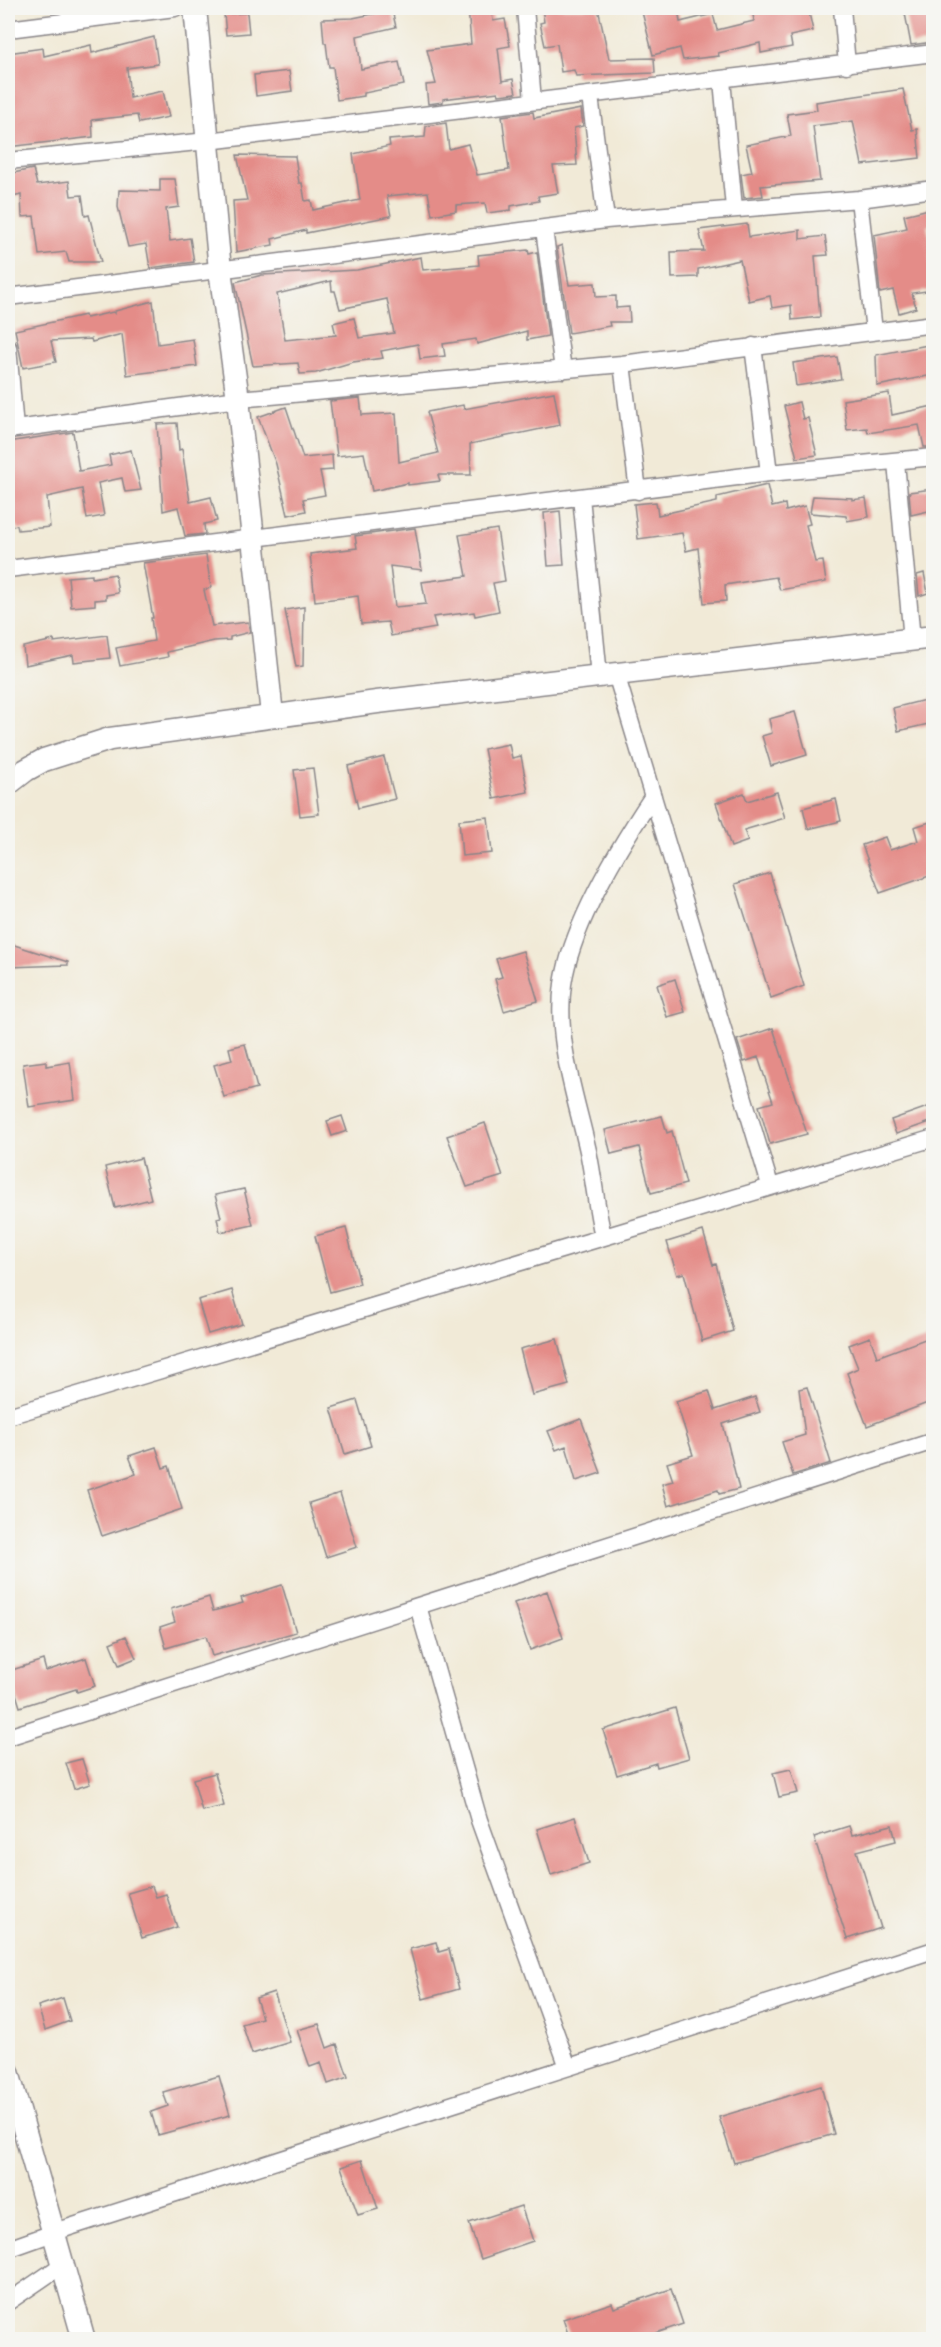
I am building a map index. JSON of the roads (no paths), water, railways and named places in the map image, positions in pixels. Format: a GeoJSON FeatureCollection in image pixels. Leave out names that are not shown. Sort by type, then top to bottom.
{"type":"FeatureCollection","features":[{"type":"Feature","properties":{"kind":"street"},"geometry":{"type":"LineString","coordinates":[[8,29],[176,8]]}},
{"type":"Feature","properties":{"kind":"street"},"geometry":{"type":"LineString","coordinates":[[195,8],[220,270],[238,399],[272,715]]}},
{"type":"Feature","properties":{"kind":"street"},"geometry":{"type":"LineString","coordinates":[[525,8],[533,101]]}},
{"type":"Feature","properties":{"kind":"street"},"geometry":{"type":"LineString","coordinates":[[842,8],[847,65]]}},
{"type":"Feature","properties":{"kind":"street"},"geometry":{"type":"LineString","coordinates":[[8,161],[208,141],[933,53]]}},
{"type":"Feature","properties":{"kind":"street"},"geometry":{"type":"LineString","coordinates":[[722,80],[734,208]]}},
{"type":"Feature","properties":{"kind":"street"},"geometry":{"type":"LineString","coordinates":[[590,96],[606,220]]}},
{"type":"Feature","properties":{"kind":"street"},"geometry":{"type":"LineString","coordinates":[[8,297],[544,230],[606,220],[858,199],[933,189]]}},
{"type":"Feature","properties":{"kind":"street"},"geometry":{"type":"LineString","coordinates":[[858,199],[874,332]]}},
{"type":"Feature","properties":{"kind":"street"},"geometry":{"type":"LineString","coordinates":[[544,230],[563,370]]}},
{"type":"Feature","properties":{"kind":"street"},"geometry":{"type":"LineString","coordinates":[[8,347],[11,430],[238,399],[622,364],[933,324]]}},
{"type":"Feature","properties":{"kind":"street"},"geometry":{"type":"LineString","coordinates":[[753,346],[769,473]]}},
{"type":"Feature","properties":{"kind":"street"},"geometry":{"type":"LineString","coordinates":[[622,364],[638,491]]}},
{"type":"Feature","properties":{"kind":"street"},"geometry":{"type":"LineString","coordinates":[[8,569],[769,473],[933,457]]}},
{"type":"Feature","properties":{"kind":"street"},"geometry":{"type":"LineString","coordinates":[[8,784],[26,770],[86,745],[110,739],[272,715],[923,638],[896,462]]}},
{"type":"Feature","properties":{"kind":"street"},"geometry":{"type":"LineString","coordinates":[[581,497],[608,675],[653,796],[770,1185]]}},
{"type":"Feature","properties":{"kind":"street"},"geometry":{"type":"LineString","coordinates":[[603,1236],[594,1200],[588,1154],[566,1057],[562,1019],[563,986],[578,930],[634,825],[653,796]]}},
{"type":"Feature","properties":{"kind":"street"},"geometry":{"type":"LineString","coordinates":[[8,1416],[770,1185],[933,1138]]}},
{"type":"Feature","properties":{"kind":"street"},"geometry":{"type":"LineString","coordinates":[[8,1737],[933,1441]]}},
{"type":"Feature","properties":{"kind":"street"},"geometry":{"type":"LineString","coordinates":[[418,1606],[479,1820],[568,2067]]}},
{"type":"Feature","properties":{"kind":"street"},"geometry":{"type":"LineString","coordinates":[[8,2249],[933,1950]]}},
{"type":"Feature","properties":{"kind":"street"},"geometry":{"type":"LineString","coordinates":[[8,2072],[84,2340]]}},
{"type":"Feature","properties":{"kind":"street"},"geometry":{"type":"LineString","coordinates":[[8,2302],[62,2265]]}}]}
